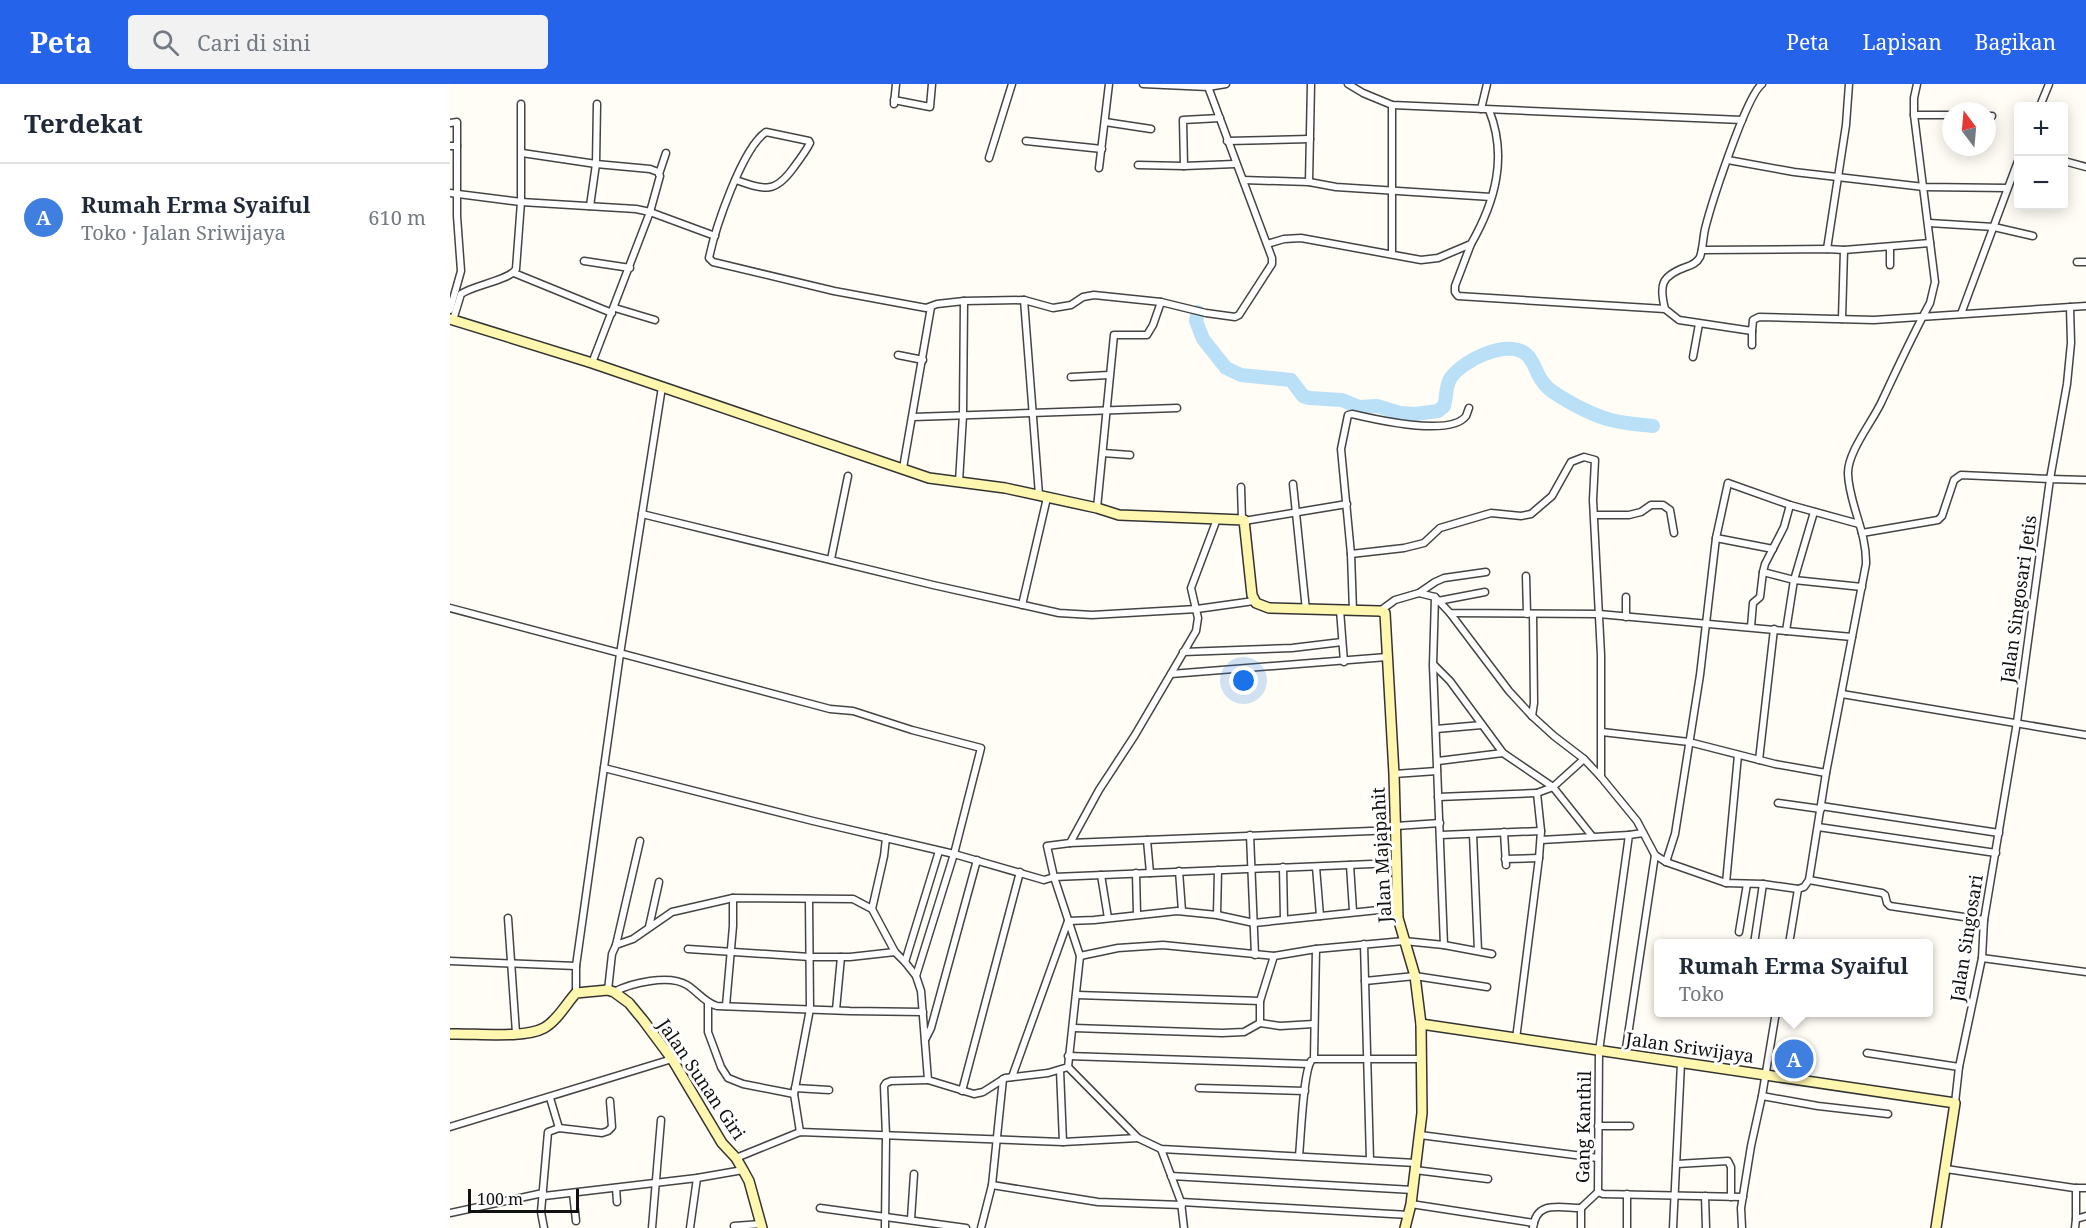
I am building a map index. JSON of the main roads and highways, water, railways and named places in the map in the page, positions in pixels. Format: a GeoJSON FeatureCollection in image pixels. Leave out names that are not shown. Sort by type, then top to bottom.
{"type":"FeatureCollection","features":[{"type":"Feature","properties":{"kind":"waterway"},"geometry":{"type":"LineString","coordinates":[[1198,312],[1196,321],[1203,339],[1226,368],[1241,375],[1291,380],[1303,396],[1309,398],[1342,400],[1359,407],[1377,406],[1400,413],[1438,411],[1444,406],[1448,382],[1464,365],[1486,354],[1509,349],[1519,350],[1527,355],[1547,387],[1574,404],[1611,420],[1653,426]]}},
{"type":"Feature","properties":{"kind":"place","name":"Rumah Erma Syaiful"},"geometry":{"type":"Point","coordinates":[1794,1059]}}]}
